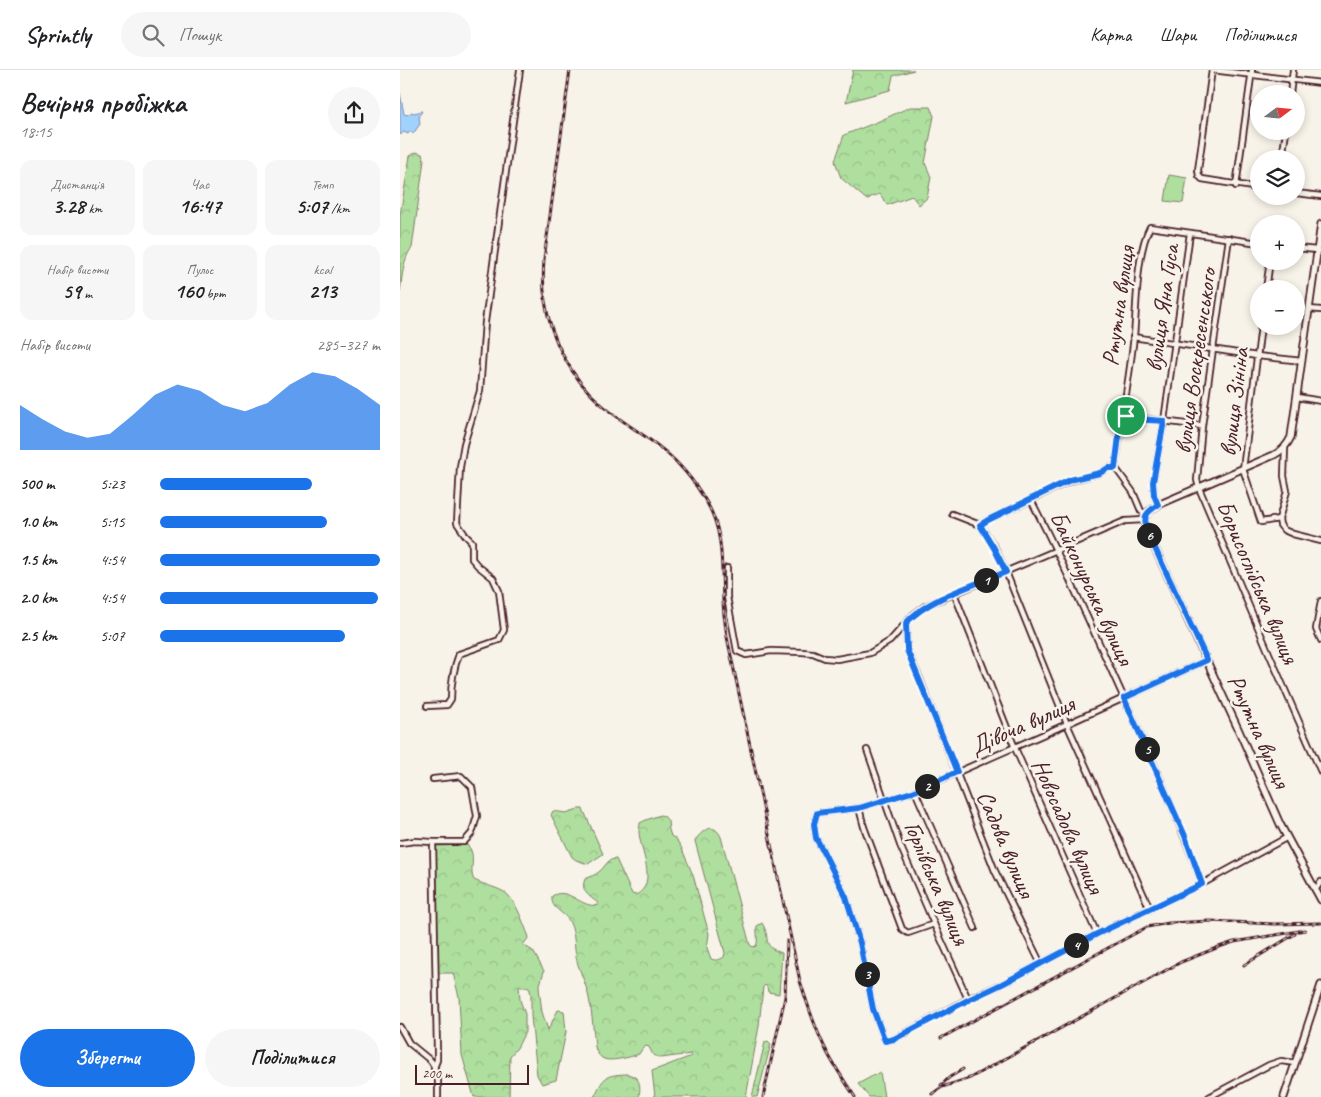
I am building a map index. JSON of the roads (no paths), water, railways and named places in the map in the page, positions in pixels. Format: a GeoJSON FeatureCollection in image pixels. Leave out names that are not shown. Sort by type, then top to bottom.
{"type":"FeatureCollection","features":[{"type":"Feature","properties":{"kind":"main road"},"geometry":{"type":"LineString","coordinates":[[1145,517],[1158,505],[1274,456],[1285,448],[1291,437],[1321,224]]}},
{"type":"Feature","properties":{"kind":"main road","name":"Ртутна вулиця"},"geometry":{"type":"LineString","coordinates":[[1145,517],[1147,531],[1286,838],[1321,900]]}},
{"type":"Feature","properties":{"kind":"main road"},"geometry":{"type":"LineString","coordinates":[[1284,1097],[1321,985]]}},
{"type":"Feature","properties":{"kind":"street"},"geometry":{"type":"LineString","coordinates":[[427,706],[447,705],[452,699],[452,675],[459,654],[499,640],[504,630],[499,591],[493,578],[472,559],[472,542],[457,523],[460,467],[464,444],[480,391],[485,322],[520,70]]}},
{"type":"Feature","properties":{"kind":"street"},"geometry":{"type":"LineString","coordinates":[[1250,187],[1202,179],[1199,176],[1198,170],[1212,70],[1251,72],[1321,83]]}},
{"type":"Feature","properties":{"kind":"street"},"geometry":{"type":"LineString","coordinates":[[1291,85],[1293,70]]}},
{"type":"Feature","properties":{"kind":"street"},"geometry":{"type":"LineString","coordinates":[[1236,186],[1251,72]]}},
{"type":"Feature","properties":{"kind":"street"},"geometry":{"type":"LineString","coordinates":[[1305,194],[1321,196]]}},
{"type":"Feature","properties":{"kind":"street","name":"Ртутна вулиця"},"geometry":{"type":"LineString","coordinates":[[1145,517],[1132,492],[1114,468],[1133,337],[1139,270],[1146,236],[1150,228],[1250,241]]}},
{"type":"Feature","properties":{"kind":"street","name":"вулиця Яна Гуса"},"geometry":{"type":"LineString","coordinates":[[1158,505],[1154,495],[1153,482],[1164,421],[1190,233]]}},
{"type":"Feature","properties":{"kind":"street","name":"вулиця Воскресенського"},"geometry":{"type":"LineString","coordinates":[[1199,488],[1197,480],[1202,426],[1229,238]]}},
{"type":"Feature","properties":{"kind":"street"},"geometry":{"type":"LineString","coordinates":[[1305,249],[1317,250]]}},
{"type":"Feature","properties":{"kind":"street"},"geometry":{"type":"LineString","coordinates":[[1309,309],[1321,310]]}},
{"type":"Feature","properties":{"kind":"street","name":"вулиця Зініна"},"geometry":{"type":"LineString","coordinates":[[1260,335],[1243,469],[1261,522],[1279,520]]}},
{"type":"Feature","properties":{"kind":"street"},"geometry":{"type":"LineString","coordinates":[[1133,337],[1302,361]]}},
{"type":"Feature","properties":{"kind":"street"},"geometry":{"type":"LineString","coordinates":[[1297,397],[1321,402]]}},
{"type":"Feature","properties":{"kind":"street"},"geometry":{"type":"LineString","coordinates":[[1122,412],[1126,416],[1131,417],[1202,426]]}},
{"type":"Feature","properties":{"kind":"street"},"geometry":{"type":"LineString","coordinates":[[1285,448],[1284,476],[1286,494],[1279,520],[1280,525],[1284,530],[1292,534],[1321,541]]}},
{"type":"Feature","properties":{"kind":"street"},"geometry":{"type":"LineString","coordinates":[[980,525],[1070,480],[1100,473],[1108,468],[1114,468]]}},
{"type":"Feature","properties":{"kind":"street","name":"Борисоглібська вулиця"},"geometry":{"type":"LineString","coordinates":[[1199,488],[1321,772]]}},
{"type":"Feature","properties":{"kind":"street","name":"Байконурська вулиця"},"geometry":{"type":"LineString","coordinates":[[1031,500],[1057,551],[1124,698],[1185,836],[1202,884]]}},
{"type":"Feature","properties":{"kind":"street"},"geometry":{"type":"LineString","coordinates":[[952,514],[980,525],[994,548],[1006,572],[1067,724],[1150,909]]}},
{"type":"Feature","properties":{"kind":"street"},"geometry":{"type":"LineString","coordinates":[[727,568],[727,597],[737,651],[746,655],[771,651],[802,652],[836,659],[870,653],[890,641],[912,615],[925,606],[1125,521],[1145,517]]}},
{"type":"Feature","properties":{"kind":"street","name":"Новосадова вулиця"},"geometry":{"type":"LineString","coordinates":[[954,593],[1015,748],[1097,934]]}},
{"type":"Feature","properties":{"kind":"street"},"geometry":{"type":"LineString","coordinates":[[1321,601],[1316,628],[1321,640]]}},
{"type":"Feature","properties":{"kind":"street","name":"Садова вулиця"},"geometry":{"type":"LineString","coordinates":[[906,623],[907,650],[996,870],[1041,964]]}},
{"type":"Feature","properties":{"kind":"street","name":"Дівоча вулиця"},"geometry":{"type":"LineString","coordinates":[[968,1000],[894,1039],[885,1041],[873,1009],[860,943],[846,897],[816,838],[814,824],[817,813],[859,808],[915,791],[1015,748],[1207,660]]}},
{"type":"Feature","properties":{"kind":"street","name":"Горлівська вулиця"},"geometry":{"type":"LineString","coordinates":[[867,750],[900,844],[968,1000]]}},
{"type":"Feature","properties":{"kind":"street"},"geometry":{"type":"LineString","coordinates":[[400,842],[464,842],[472,833],[477,816],[472,787],[461,776],[433,779]]}},
{"type":"Feature","properties":{"kind":"street"},"geometry":{"type":"LineString","coordinates":[[915,791],[976,928]]}},
{"type":"Feature","properties":{"kind":"street"},"geometry":{"type":"LineString","coordinates":[[859,808],[902,928],[908,933],[934,924]]}},
{"type":"Feature","properties":{"kind":"street"},"geometry":{"type":"LineString","coordinates":[[968,1000],[1097,934],[1202,884],[1286,838]]}},
{"type":"Feature","properties":{"kind":"street"},"geometry":{"type":"LineString","coordinates":[[434,842],[437,1042],[437,1060],[434,1068]]}},
{"type":"Feature","properties":{"kind":"street"},"geometry":{"type":"LineString","coordinates":[[1316,890],[1321,882]]}},
{"type":"Feature","properties":{"kind":"street"},"geometry":{"type":"LineString","coordinates":[[400,1027],[409,1043],[431,1062],[438,1081],[438,1097]]}},
{"type":"Feature","properties":{"kind":"street"},"geometry":{"type":"LineString","coordinates":[[1209,1097],[1269,1065],[1281,1061],[1295,1063]]}},
{"type":"Feature","properties":{"kind":"water"},"geometry":{"type":"Polygon","coordinates":[[[400,93],[404,114],[422,111],[419,116],[420,124],[413,134],[412,132],[408,134],[404,132],[400,135],[400,93]]]}},
{"type":"Feature","properties":{"kind":"railway"},"geometry":{"type":"LineString","coordinates":[[570,70],[544,259],[544,290],[548,315],[557,343],[571,370],[580,382],[607,409],[666,452],[686,472],[707,503],[713,516],[718,530],[722,558],[723,601],[727,637],[800,981],[812,1018],[824,1045],[834,1065],[855,1097]]}},
{"type":"Feature","properties":{"kind":"railway"},"geometry":{"type":"LineString","coordinates":[[941,1038],[1147,927],[1169,923],[1210,921],[1274,924],[1321,923]]}},
{"type":"Feature","properties":{"kind":"railway"},"geometry":{"type":"LineString","coordinates":[[932,1094],[942,1087],[970,1078],[1181,962],[1234,942],[1305,930]]}},
{"type":"Feature","properties":{"kind":"railway"},"geometry":{"type":"LineString","coordinates":[[1244,965],[1295,934]]}},
{"type":"Feature","properties":{"kind":"railway"},"geometry":{"type":"LineString","coordinates":[[763,1097],[785,997],[787,941]]}},
{"type":"Feature","properties":{"kind":"railway"},"geometry":{"type":"LineString","coordinates":[[941,1085],[963,1069]]}}]}
